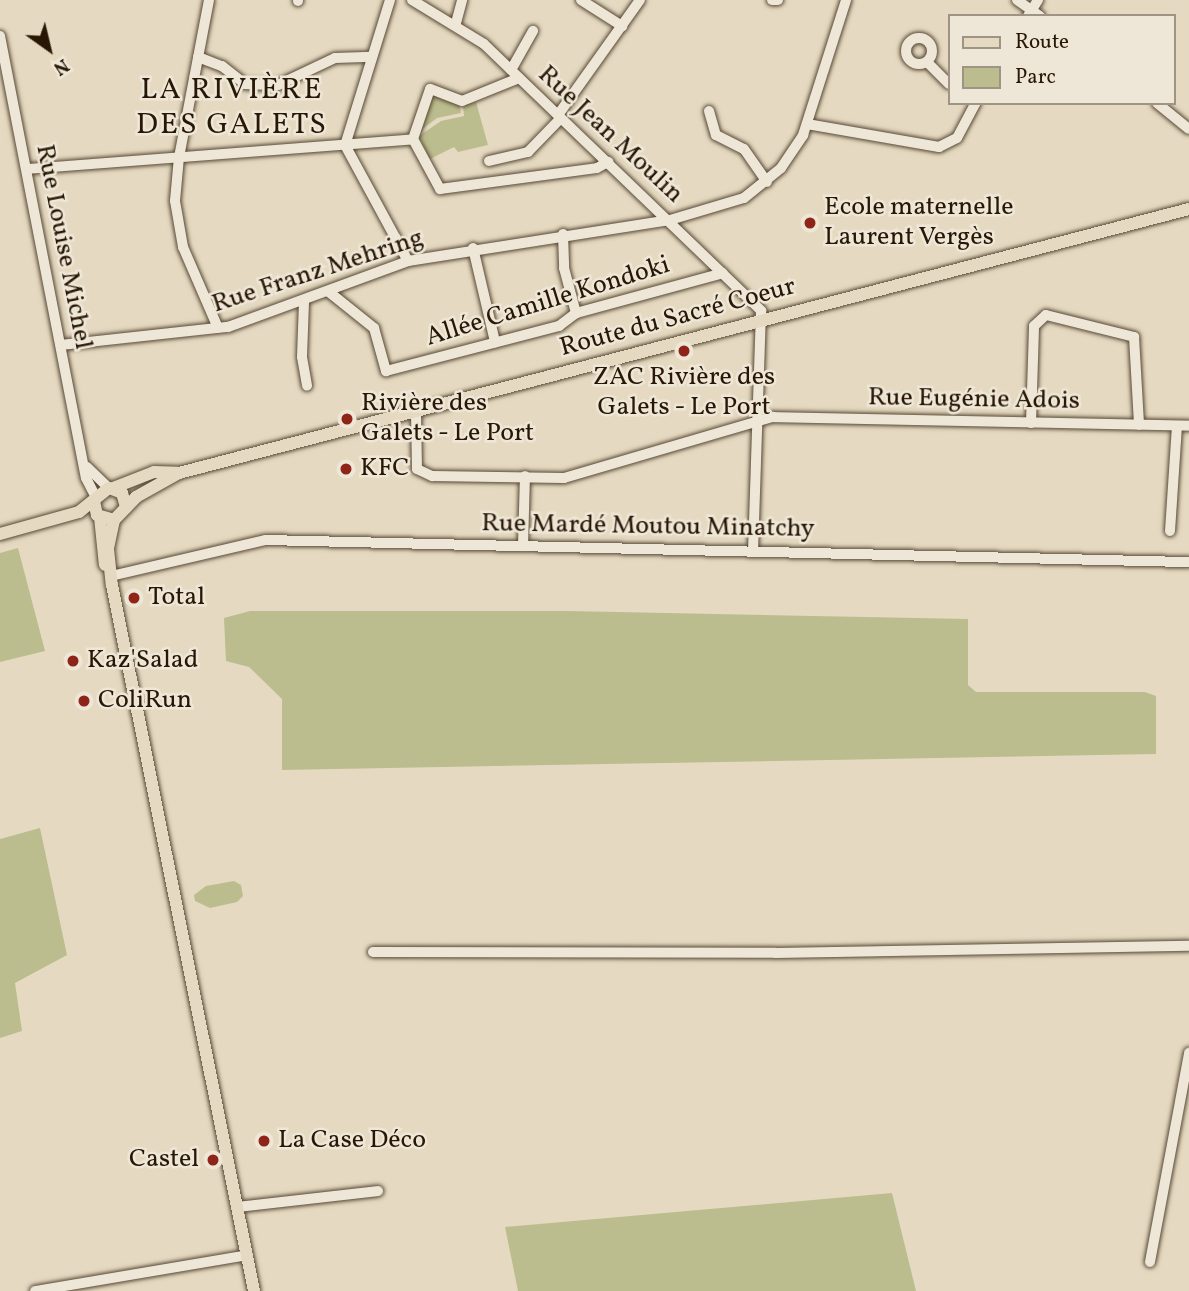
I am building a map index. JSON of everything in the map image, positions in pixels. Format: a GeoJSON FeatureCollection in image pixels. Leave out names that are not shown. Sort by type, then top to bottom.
{"type":"FeatureCollection","features":[{"type":"Feature","properties":{"kind":"main road","name":"Route du Sacré Coeur"},"geometry":{"type":"LineString","coordinates":[[126,507],[179,474],[764,318],[1189,209]]}},
{"type":"Feature","properties":{"kind":"main road","name":"Route du Sacré Coeur"},"geometry":{"type":"LineString","coordinates":[[111,488],[154,472],[179,474]]}},
{"type":"Feature","properties":{"kind":"main road"},"geometry":{"type":"LineString","coordinates":[[0,534],[79,512],[94,498],[111,488],[125,497],[126,507],[114,520],[108,549],[111,581],[254,1291]]}},
{"type":"Feature","properties":{"kind":"main road"},"geometry":{"type":"LineString","coordinates":[[94,498],[100,550],[111,581]]}},
{"type":"Feature","properties":{"kind":"main road"},"geometry":{"type":"LineString","coordinates":[[55,520],[98,516],[114,520]]}},
{"type":"Feature","properties":{"kind":"street"},"geometry":{"type":"LineString","coordinates":[[209,0],[179,157],[178,233],[218,328]]}},
{"type":"Feature","properties":{"kind":"street"},"geometry":{"type":"LineString","coordinates":[[390,0],[345,145],[408,261]]}},
{"type":"Feature","properties":{"kind":"street","name":"Rue Jean Moulin"},"geometry":{"type":"LineString","coordinates":[[412,0],[456,23],[511,70],[670,220],[764,318]]}},
{"type":"Feature","properties":{"kind":"street"},"geometry":{"type":"LineString","coordinates":[[456,23],[462,0]]}},
{"type":"Feature","properties":{"kind":"street"},"geometry":{"type":"LineString","coordinates":[[581,0],[621,26]]}},
{"type":"Feature","properties":{"kind":"street"},"geometry":{"type":"LineString","coordinates":[[489,161],[528,152],[559,117],[640,0]]}},
{"type":"Feature","properties":{"kind":"street"},"geometry":{"type":"LineString","coordinates":[[772,0],[778,0]]}},
{"type":"Feature","properties":{"kind":"street","name":"Rue Franz Mehring"},"geometry":{"type":"LineString","coordinates":[[61,345],[218,328],[304,302],[408,261],[473,248],[670,220],[744,198],[767,182],[793,151],[807,124],[846,0]]}},
{"type":"Feature","properties":{"kind":"street"},"geometry":{"type":"LineString","coordinates":[[1017,0],[1034,14],[1038,0]]}},
{"type":"Feature","properties":{"kind":"street"},"geometry":{"type":"LineString","coordinates":[[511,70],[533,31]]}},
{"type":"Feature","properties":{"kind":"street","name":"Rue Louise Michel"},"geometry":{"type":"LineString","coordinates":[[0,36],[87,467],[86,478],[94,498]]}},
{"type":"Feature","properties":{"kind":"street"},"geometry":{"type":"LineString","coordinates":[[198,57],[222,66],[245,84],[278,85],[335,58],[372,57]]}},
{"type":"Feature","properties":{"kind":"street"},"geometry":{"type":"LineString","coordinates":[[928,62],[948,83]]}},
{"type":"Feature","properties":{"kind":"street"},"geometry":{"type":"LineString","coordinates":[[519,78],[462,101],[430,89],[413,139],[439,190],[597,168],[608,162]]}},
{"type":"Feature","properties":{"kind":"street"},"geometry":{"type":"LineString","coordinates":[[807,124],[939,147],[957,138],[975,105]]}},
{"type":"Feature","properties":{"kind":"street"},"geometry":{"type":"LineString","coordinates":[[1159,105],[1189,129]]}},
{"type":"Feature","properties":{"kind":"street"},"geometry":{"type":"LineString","coordinates":[[709,111],[716,135],[744,149],[767,182]]}},
{"type":"Feature","properties":{"kind":"street"},"geometry":{"type":"LineString","coordinates":[[27,169],[413,139]]}},
{"type":"Feature","properties":{"kind":"street"},"geometry":{"type":"LineString","coordinates":[[563,234],[564,268],[576,313]]}},
{"type":"Feature","properties":{"kind":"street"},"geometry":{"type":"LineString","coordinates":[[473,248],[495,342]]}},
{"type":"Feature","properties":{"kind":"street","name":"Allée Camille Kondoki"},"geometry":{"type":"LineString","coordinates":[[329,292],[374,328],[386,371],[559,326],[576,313],[723,273]]}},
{"type":"Feature","properties":{"kind":"street"},"geometry":{"type":"LineString","coordinates":[[304,302],[302,357],[307,386]]}},
{"type":"Feature","properties":{"kind":"street"},"geometry":{"type":"LineString","coordinates":[[1031,423],[1033,332],[1035,322],[1046,315],[1134,337],[1139,425]]}},
{"type":"Feature","properties":{"kind":"street"},"geometry":{"type":"LineString","coordinates":[[752,550],[764,318]]}},
{"type":"Feature","properties":{"kind":"street","name":"Rue Eugénie Adois"},"geometry":{"type":"LineString","coordinates":[[416,412],[419,474],[564,478],[773,417],[1189,426]]}},
{"type":"Feature","properties":{"kind":"street"},"geometry":{"type":"LineString","coordinates":[[1170,531],[1177,426]]}},
{"type":"Feature","properties":{"kind":"street"},"geometry":{"type":"LineString","coordinates":[[87,467],[111,488]]}},
{"type":"Feature","properties":{"kind":"street"},"geometry":{"type":"LineString","coordinates":[[523,546],[525,476]]}},
{"type":"Feature","properties":{"kind":"street","name":"Rue Mardé Moutou Minatchy"},"geometry":{"type":"LineString","coordinates":[[111,581],[266,540],[1189,562]]}},
{"type":"Feature","properties":{"kind":"street"},"geometry":{"type":"LineString","coordinates":[[373,952],[775,953],[1189,946]]}},
{"type":"Feature","properties":{"kind":"street"},"geometry":{"type":"LineString","coordinates":[[1150,1262],[1189,1053]]}},
{"type":"Feature","properties":{"kind":"street"},"geometry":{"type":"LineString","coordinates":[[238,1207],[378,1191]]}},
{"type":"Feature","properties":{"kind":"street"},"geometry":{"type":"LineString","coordinates":[[36,1291],[247,1255]]}},
{"type":"Feature","properties":{"kind":"green space"},"geometry":{"type":"Polygon","coordinates":[[[437,94],[459,103],[461,113],[437,118],[416,134],[427,103],[437,94]]]}},
{"type":"Feature","properties":{"kind":"green space"},"geometry":{"type":"Polygon","coordinates":[[[476,102],[488,145],[458,152],[454,147],[430,159],[419,136],[441,121],[464,116],[463,105],[476,102]]]}},
{"type":"Feature","properties":{"kind":"green space"},"geometry":{"type":"Polygon","coordinates":[[[18,548],[45,651],[0,662],[0,553],[18,548]]]}},
{"type":"Feature","properties":{"kind":"green space"},"geometry":{"type":"Polygon","coordinates":[[[250,611],[568,611],[968,619],[968,685],[976,692],[1145,692],[1156,696],[1156,754],[282,770],[282,699],[249,667],[226,661],[224,618],[250,611]]]}},
{"type":"Feature","properties":{"kind":"green space"},"geometry":{"type":"Polygon","coordinates":[[[40,828],[67,955],[15,983],[22,1031],[0,1038],[0,839],[40,828]]]}},
{"type":"Feature","properties":{"kind":"green space"},"geometry":{"type":"Polygon","coordinates":[[[234,881],[241,885],[243,896],[237,902],[210,908],[195,901],[194,895],[206,886],[234,881]]]}},
{"type":"Feature","properties":{"kind":"green space"},"geometry":{"type":"Polygon","coordinates":[[[892,1193],[916,1291],[518,1291],[505,1227],[892,1193]]]}},
{"type":"Feature","properties":{"kind":"place","name":"Ecole maternelle Laurent Vergès"},"geometry":{"type":"Point","coordinates":[810,223]}},
{"type":"Feature","properties":{"kind":"place","name":"ZAC Rivière des Galets - Le Port"},"geometry":{"type":"Point","coordinates":[684,351]}},
{"type":"Feature","properties":{"kind":"place","name":"Rivière des Galets - Le Port"},"geometry":{"type":"Point","coordinates":[347,419]}},
{"type":"Feature","properties":{"kind":"place","name":"KFC"},"geometry":{"type":"Point","coordinates":[346,469]}},
{"type":"Feature","properties":{"kind":"place","name":"Total"},"geometry":{"type":"Point","coordinates":[134,598]}},
{"type":"Feature","properties":{"kind":"place","name":"Kaz'Salad"},"geometry":{"type":"Point","coordinates":[73,661]}},
{"type":"Feature","properties":{"kind":"place","name":"ColiRun"},"geometry":{"type":"Point","coordinates":[84,701]}},
{"type":"Feature","properties":{"kind":"place","name":"La Case Déco"},"geometry":{"type":"Point","coordinates":[264,1141]}},
{"type":"Feature","properties":{"kind":"place","name":"Castel"},"geometry":{"type":"Point","coordinates":[213,1160]}},
{"type":"Feature","properties":{"kind":"district","name":"LA RIVIÈRE DES GALETS"},"geometry":{"type":"Point","coordinates":[232,107]}}]}
